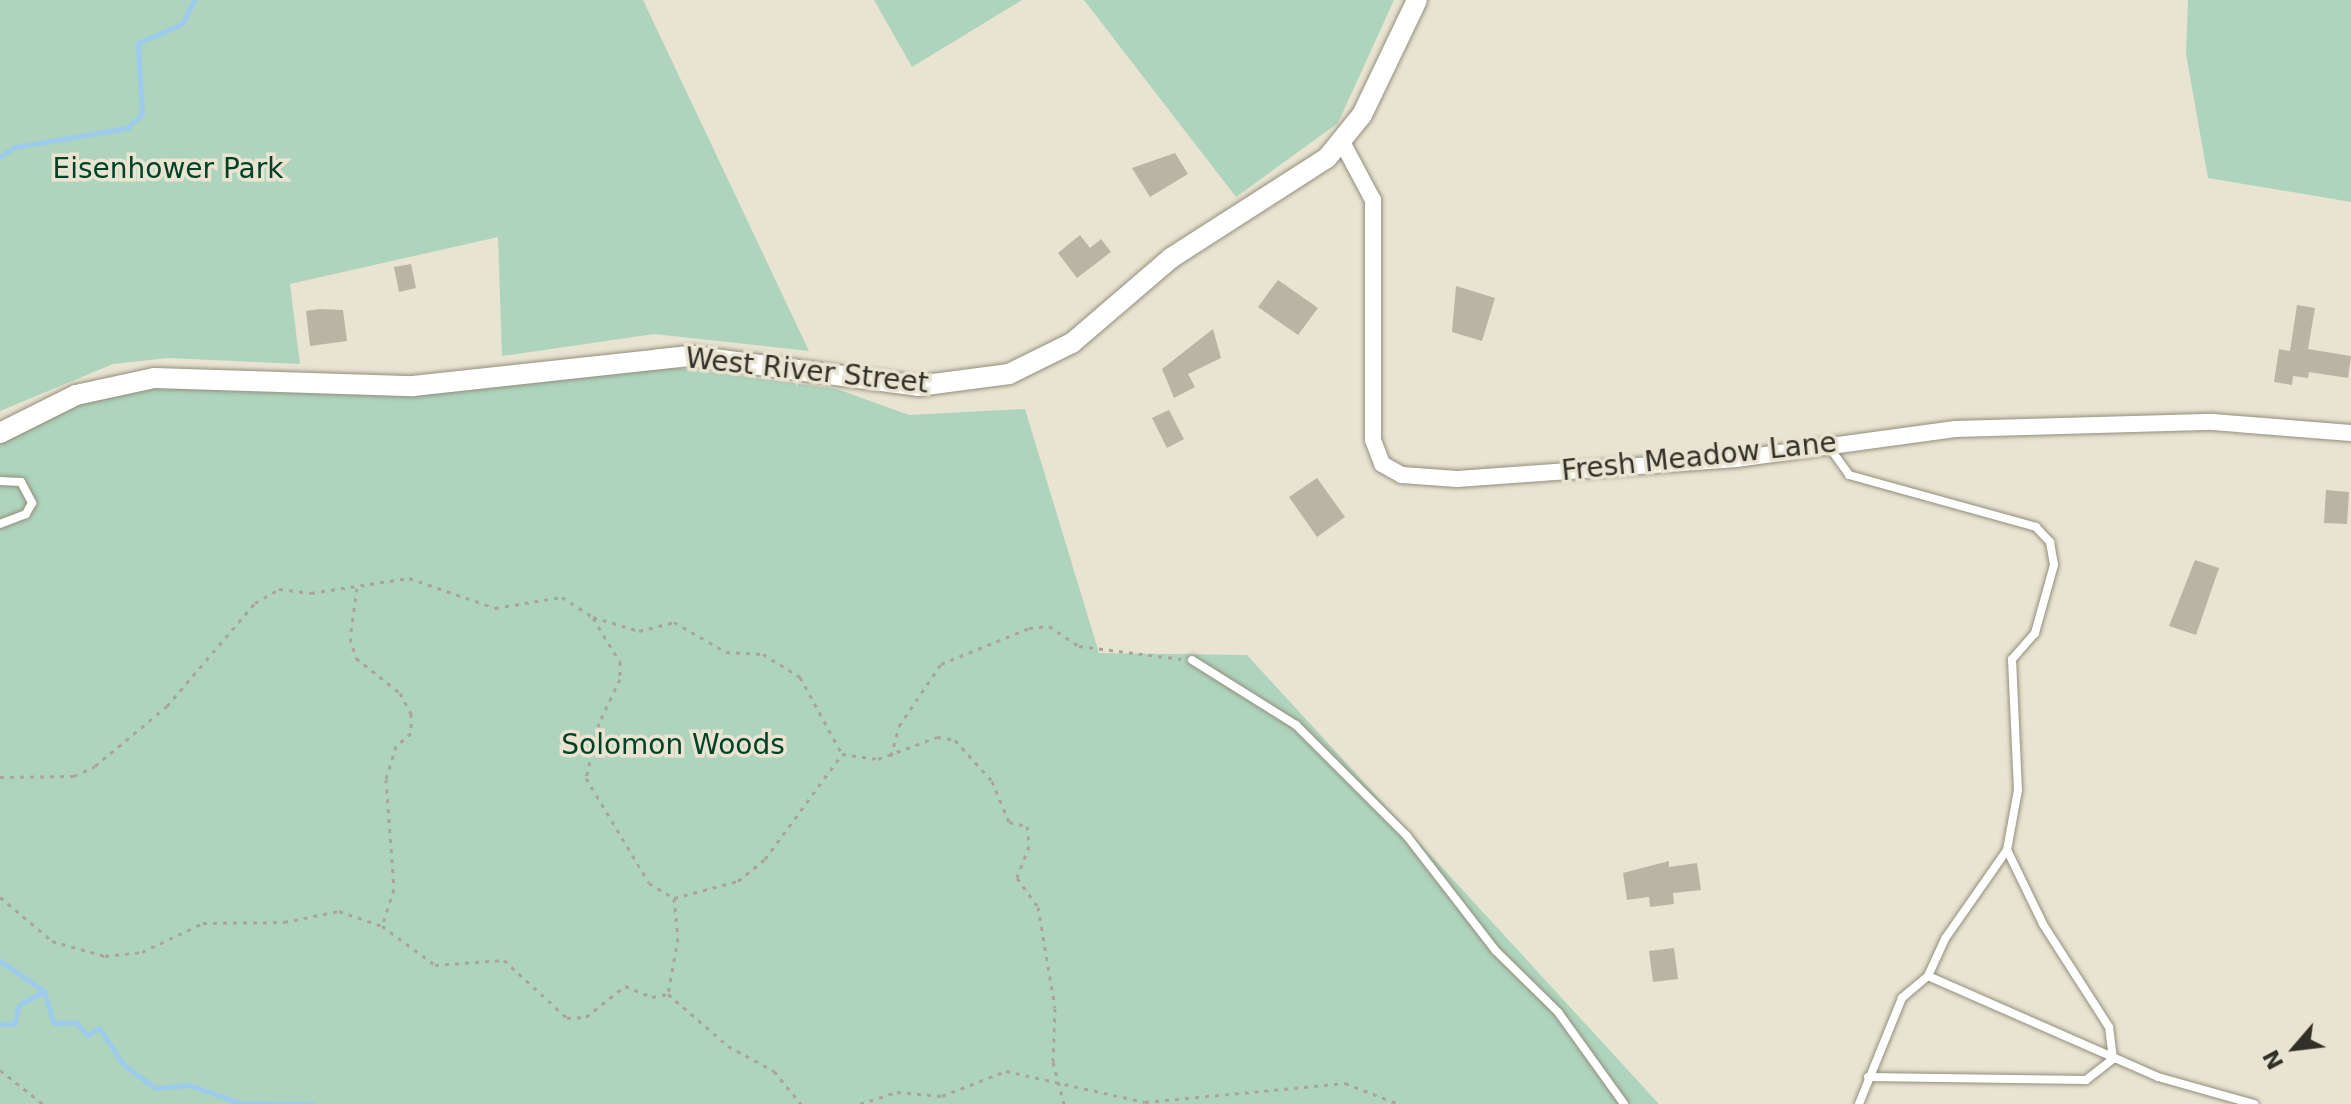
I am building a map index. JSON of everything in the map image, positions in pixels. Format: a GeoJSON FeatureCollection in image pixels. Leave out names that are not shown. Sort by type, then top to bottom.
{"type":"FeatureCollection","features":[{"type":"Feature","properties":{"kind":"street","name":"West River Street"},"geometry":{"type":"LineString","coordinates":[[0,433],[76,395],[154,378],[413,386],[691,356],[907,385],[1009,374],[1080,338],[1171,258],[1287,189],[1342,142],[1388,68],[1417,0]]}},
{"type":"Feature","properties":{"kind":"street","name":"Fresh Meadow Lane"},"geometry":{"type":"LineString","coordinates":[[1342,142],[1373,200],[1373,440],[1390,471],[1457,479],[1828,445],[1955,429],[2213,422],[2351,433]]}},
{"type":"Feature","properties":{"kind":"lane"},"geometry":{"type":"LineString","coordinates":[[1828,445],[1849,475],[2011,515],[2050,542],[2050,592],[2031,640],[2012,659],[2018,790],[2007,850],[1945,939],[1928,976],[1902,998],[1859,1104]]}},
{"type":"Feature","properties":{"kind":"lane"},"geometry":{"type":"LineString","coordinates":[[0,481],[21,482],[32,503],[26,514],[0,524]]}},
{"type":"Feature","properties":{"kind":"lane"},"geometry":{"type":"LineString","coordinates":[[1192,660],[1296,725],[1407,836],[1496,951],[1558,1012],[1624,1104]]}},
{"type":"Feature","properties":{"kind":"lane"},"geometry":{"type":"LineString","coordinates":[[2007,850],[2043,924],[2109,1027],[2113,1059]]}},
{"type":"Feature","properties":{"kind":"lane"},"geometry":{"type":"LineString","coordinates":[[1928,976],[2113,1059],[2254,1104]]}},
{"type":"Feature","properties":{"kind":"lane"},"geometry":{"type":"LineString","coordinates":[[1868,1077],[2086,1080],[2113,1059]]}},
{"type":"Feature","properties":{"kind":"path"},"geometry":{"type":"LineString","coordinates":[[1,776],[74,776],[95,766],[167,706],[255,603],[279,589],[358,587],[409,578],[495,608],[562,597],[593,617],[639,631],[674,622],[726,652],[763,654],[800,677],[842,754]]}},
{"type":"Feature","properties":{"kind":"path"},"geometry":{"type":"LineString","coordinates":[[358,587],[350,638],[356,658],[400,693],[411,714],[411,733],[396,746],[386,779],[394,889],[382,926]]}},
{"type":"Feature","properties":{"kind":"path"},"geometry":{"type":"LineString","coordinates":[[593,617],[620,662],[620,679],[599,723],[586,778],[643,874],[674,898],[678,938],[668,994]]}},
{"type":"Feature","properties":{"kind":"path"},"geometry":{"type":"LineString","coordinates":[[890,757],[899,726],[941,664],[1029,628],[1049,626],[1093,649],[1192,660]]}},
{"type":"Feature","properties":{"kind":"path"},"geometry":{"type":"LineString","coordinates":[[842,754],[890,757],[937,737],[955,740],[992,781],[1009,822],[1027,826],[1029,846],[1017,878],[1038,907],[1055,1008],[1056,1078],[1064,1104]]}},
{"type":"Feature","properties":{"kind":"path"},"geometry":{"type":"LineString","coordinates":[[674,898],[738,881],[765,859],[842,754]]}},
{"type":"Feature","properties":{"kind":"path"},"geometry":{"type":"LineString","coordinates":[[0,897],[52,941],[105,956],[142,952],[203,923],[237,919],[284,922],[339,911],[382,926],[435,965],[504,960],[567,1018],[586,1017],[625,986],[668,994],[728,1046],[774,1071],[801,1104]]}},
{"type":"Feature","properties":{"kind":"path"},"geometry":{"type":"LineString","coordinates":[[0,1070],[43,1104]]}},
{"type":"Feature","properties":{"kind":"path"},"geometry":{"type":"LineString","coordinates":[[860,1104],[897,1092],[942,1096],[1006,1071],[1056,1078],[1146,1103],[1345,1083],[1399,1104]]}},
{"type":"Feature","properties":{"kind":"green space","name":"Eisenhower Park"},"geometry":{"type":"Polygon","coordinates":[[[0,0],[643,0],[809,351],[654,334],[502,356],[498,237],[290,284],[300,364],[168,358],[113,364],[0,411],[0,0]]]}},
{"type":"Feature","properties":{"kind":"green space"},"geometry":{"type":"Polygon","coordinates":[[[874,0],[1022,0],[912,67],[874,0]]]}},
{"type":"Feature","properties":{"kind":"green space"},"geometry":{"type":"Polygon","coordinates":[[[1084,0],[1394,0],[1338,123],[1236,197],[1084,0]]]}},
{"type":"Feature","properties":{"kind":"green space"},"geometry":{"type":"Polygon","coordinates":[[[2188,0],[2351,0],[2351,202],[2208,178],[2186,54],[2188,0]]]}},
{"type":"Feature","properties":{"kind":"green space","name":"Solomon Woods"},"geometry":{"type":"Polygon","coordinates":[[[656,365],[837,389],[909,415],[1025,409],[1099,653],[1247,655],[1659,1104],[0,1104],[0,444],[74,405],[149,386],[412,396],[656,365]]]}},
{"type":"Feature","properties":{"kind":"building"},"geometry":{"type":"Polygon","coordinates":[[[1175,153],[1188,174],[1150,197],[1132,168],[1175,153]]]}},
{"type":"Feature","properties":{"kind":"building"},"geometry":{"type":"Polygon","coordinates":[[[1080,235],[1090,248],[1101,239],[1111,252],[1077,278],[1058,253],[1080,235]]]}},
{"type":"Feature","properties":{"kind":"building"},"geometry":{"type":"Polygon","coordinates":[[[411,264],[416,288],[399,292],[394,267],[411,264]]]}},
{"type":"Feature","properties":{"kind":"building"},"geometry":{"type":"Polygon","coordinates":[[[1278,280],[1318,308],[1298,335],[1258,307],[1278,280]]]}},
{"type":"Feature","properties":{"kind":"building"},"geometry":{"type":"Polygon","coordinates":[[[1456,286],[1495,298],[1482,341],[1452,332],[1456,286]]]}},
{"type":"Feature","properties":{"kind":"building"},"geometry":{"type":"Polygon","coordinates":[[[2297,305],[2315,308],[2308,349],[2351,356],[2348,378],[2309,372],[2308,378],[2293,376],[2292,385],[2274,382],[2279,349],[2290,351],[2297,305]]]}},
{"type":"Feature","properties":{"kind":"building"},"geometry":{"type":"Polygon","coordinates":[[[343,310],[347,341],[310,346],[306,311],[343,310]]]}},
{"type":"Feature","properties":{"kind":"building"},"geometry":{"type":"Polygon","coordinates":[[[1213,329],[1221,358],[1188,374],[1195,387],[1174,398],[1162,369],[1213,329]]]}},
{"type":"Feature","properties":{"kind":"building"},"geometry":{"type":"Polygon","coordinates":[[[1169,410],[1184,439],[1167,448],[1152,418],[1169,410]]]}},
{"type":"Feature","properties":{"kind":"building"},"geometry":{"type":"Polygon","coordinates":[[[1317,478],[1345,517],[1317,537],[1289,497],[1317,478]]]}},
{"type":"Feature","properties":{"kind":"building"},"geometry":{"type":"Polygon","coordinates":[[[2326,490],[2349,492],[2347,524],[2324,523],[2326,490]]]}},
{"type":"Feature","properties":{"kind":"building"},"geometry":{"type":"Polygon","coordinates":[[[2195,560],[2219,568],[2196,635],[2169,626],[2195,560]]]}},
{"type":"Feature","properties":{"kind":"building"},"geometry":{"type":"Polygon","coordinates":[[[1669,861],[1669,867],[1697,863],[1701,890],[1673,893],[1674,904],[1650,907],[1649,897],[1627,900],[1623,873],[1669,861]]]}},
{"type":"Feature","properties":{"kind":"building"},"geometry":{"type":"Polygon","coordinates":[[[1674,948],[1678,979],[1653,982],[1649,951],[1674,948]]]}},
{"type":"Feature","properties":{"kind":"waterway"},"geometry":{"type":"LineString","coordinates":[[0,156],[15,147],[127,128],[142,114],[138,43],[182,24],[194,0]]}},
{"type":"Feature","properties":{"kind":"waterway"},"geometry":{"type":"LineString","coordinates":[[0,961],[44,991],[53,1023],[76,1022],[87,1035],[99,1028],[123,1064],[155,1088],[189,1085],[240,1103],[313,1104]]}},
{"type":"Feature","properties":{"kind":"waterway"},"geometry":{"type":"LineString","coordinates":[[0,1024],[14,1024],[19,1005],[44,991]]}}]}
